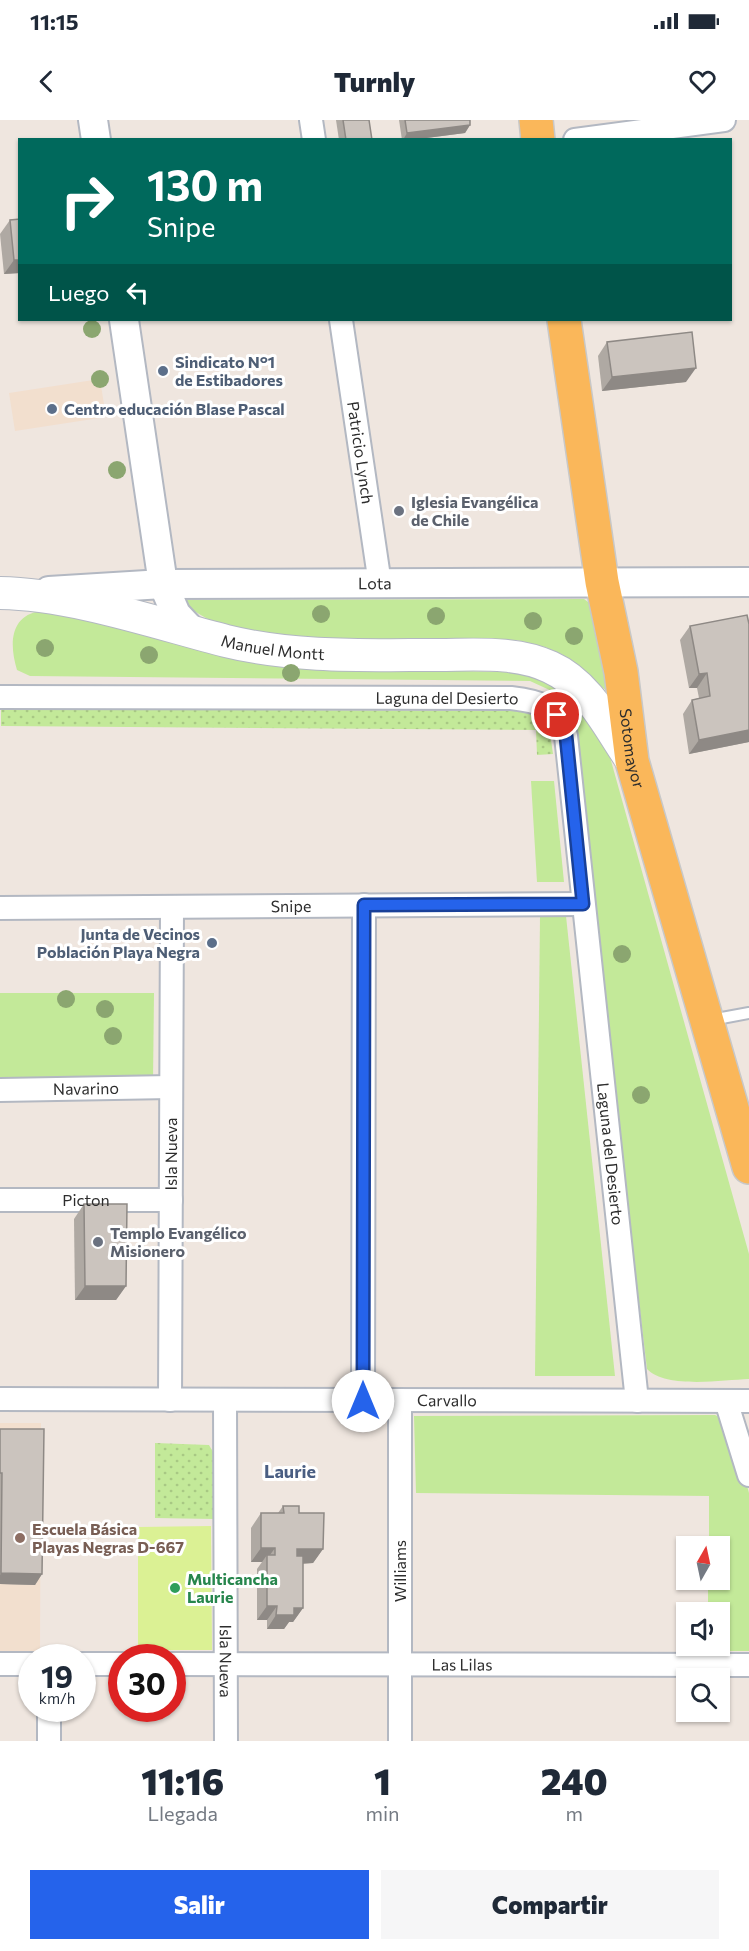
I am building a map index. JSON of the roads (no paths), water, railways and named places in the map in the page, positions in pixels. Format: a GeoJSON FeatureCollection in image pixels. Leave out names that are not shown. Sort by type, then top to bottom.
{"type":"FeatureCollection","features":[{"type":"Feature","properties":{"kind":"main road"},"geometry":{"type":"LineString","coordinates":[[536,120],[538,138]]}},
{"type":"Feature","properties":{"kind":"main road","name":"Sotomayor"},"geometry":{"type":"LineString","coordinates":[[564,321],[602,582],[621,672],[632,761],[749,1167]]}},
{"type":"Feature","properties":{"kind":"main road","name":"Manuel Montt"},"geometry":{"type":"LineString","coordinates":[[6,593],[135,616],[227,641],[284,651],[350,655],[493,655],[536,661],[567,676],[588,696],[632,761]]}},
{"type":"Feature","properties":{"kind":"street"},"geometry":{"type":"LineString","coordinates":[[93,120],[96,138]]}},
{"type":"Feature","properties":{"kind":"street"},"geometry":{"type":"LineString","coordinates":[[311,120],[314,138]]}},
{"type":"Feature","properties":{"kind":"street"},"geometry":{"type":"LineString","coordinates":[[590,138],[724,120]]}},
{"type":"Feature","properties":{"kind":"street"},"geometry":{"type":"LineString","coordinates":[[124,321],[163,584],[177,614],[191,630]]}},
{"type":"Feature","properties":{"kind":"street","name":"Patricio Lynch"},"geometry":{"type":"LineString","coordinates":[[341,321],[380,585]]}},
{"type":"Feature","properties":{"kind":"street","name":"Lota"},"geometry":{"type":"LineString","coordinates":[[6,593],[163,584],[749,582]]}},
{"type":"Feature","properties":{"kind":"street","name":"Laguna del Desierto"},"geometry":{"type":"LineString","coordinates":[[0,697],[511,698],[540,703],[557,715],[566,736],[637,1401]]}},
{"type":"Feature","properties":{"kind":"street","name":"Snipe"},"geometry":{"type":"LineString","coordinates":[[0,908],[583,904]]}},
{"type":"Feature","properties":{"kind":"street"},"geometry":{"type":"LineString","coordinates":[[363,1401],[364,905]]}},
{"type":"Feature","properties":{"kind":"street","name":"Isla Nueva"},"geometry":{"type":"LineString","coordinates":[[170,1400],[172,907]]}},
{"type":"Feature","properties":{"kind":"street","name":"Navarino"},"geometry":{"type":"LineString","coordinates":[[0,1090],[171,1087]]}},
{"type":"Feature","properties":{"kind":"street","name":"Picton"},"geometry":{"type":"LineString","coordinates":[[0,1200],[171,1200]]}},
{"type":"Feature","properties":{"kind":"street","name":"Carvallo"},"geometry":{"type":"LineString","coordinates":[[0,1399],[749,1401]]}},
{"type":"Feature","properties":{"kind":"street","name":"Isla Nueva"},"geometry":{"type":"LineString","coordinates":[[225,1400],[226,1741]]}},
{"type":"Feature","properties":{"kind":"street","name":"Williams"},"geometry":{"type":"LineString","coordinates":[[400,1400],[400,1741]]}},
{"type":"Feature","properties":{"kind":"street"},"geometry":{"type":"LineString","coordinates":[[721,1401],[727,1404],[749,1475]]}},
{"type":"Feature","properties":{"kind":"street"},"geometry":{"type":"LineString","coordinates":[[0,1664],[18,1664]]}},
{"type":"Feature","properties":{"kind":"street","name":"Las Lilas"},"geometry":{"type":"LineString","coordinates":[[186,1664],[749,1665]]}},
{"type":"Feature","properties":{"kind":"street"},"geometry":{"type":"LineString","coordinates":[[49,1722],[49,1741]]}},
{"type":"Feature","properties":{"kind":"lane"},"geometry":{"type":"LineString","coordinates":[[707,1021],[749,1013]]}},
{"type":"Feature","properties":{"kind":"place","name":"Sindicato N°1 de Estibadores"},"geometry":{"type":"Point","coordinates":[163,371]}},
{"type":"Feature","properties":{"kind":"place","name":"Centro educación Blase Pascal"},"geometry":{"type":"Point","coordinates":[52,409]}},
{"type":"Feature","properties":{"kind":"place","name":"Iglesia Evangélica de Chile"},"geometry":{"type":"Point","coordinates":[399,511]}},
{"type":"Feature","properties":{"kind":"place","name":"Junta de Vecinos Población Playa Negra"},"geometry":{"type":"Point","coordinates":[212,943]}},
{"type":"Feature","properties":{"kind":"place","name":"Templo Evangélico Misionero"},"geometry":{"type":"Point","coordinates":[98,1242]}},
{"type":"Feature","properties":{"kind":"place","name":"Escuela Básica Playas Negras D-667"},"geometry":{"type":"Point","coordinates":[20,1538]}},
{"type":"Feature","properties":{"kind":"place","name":"Multicancha Laurie"},"geometry":{"type":"Point","coordinates":[175,1588]}},
{"type":"Feature","properties":{"kind":"district","name":"Laurie"},"geometry":{"type":"Point","coordinates":[290,1472]}}]}
